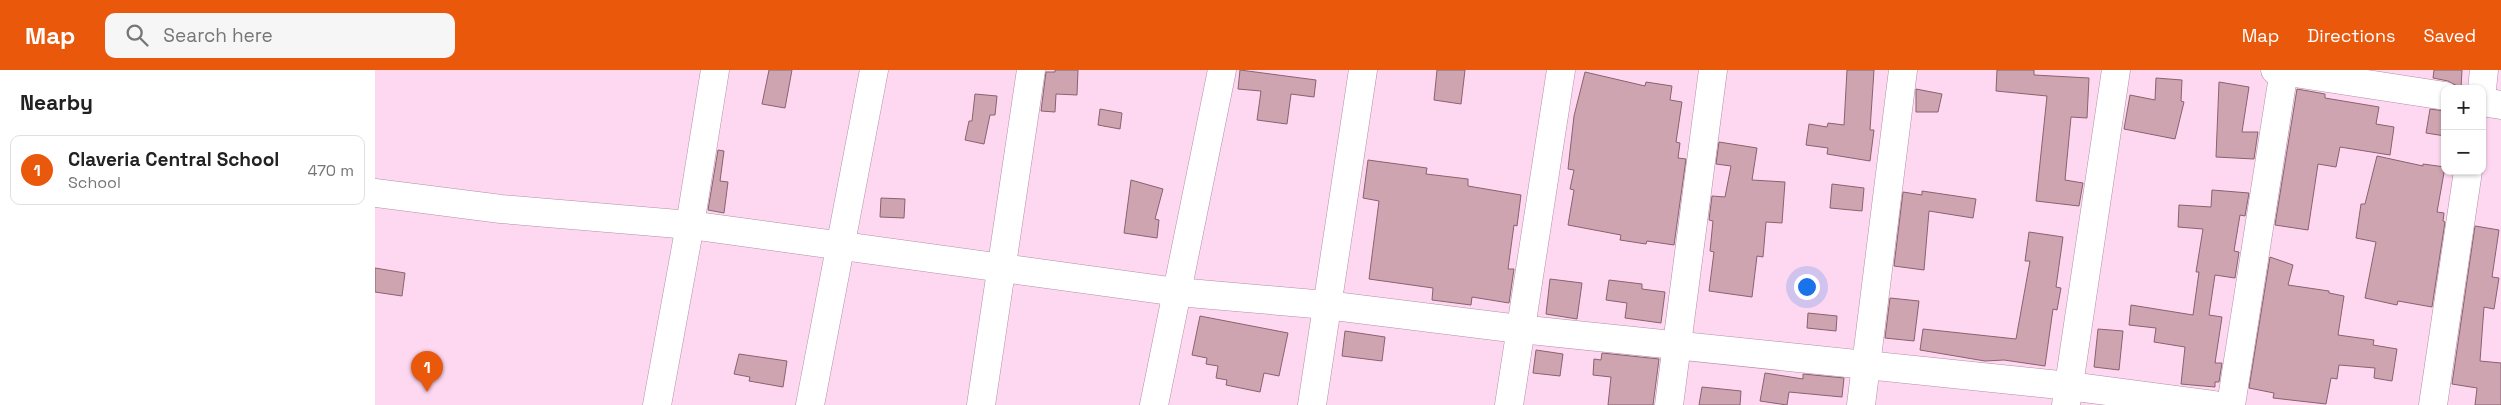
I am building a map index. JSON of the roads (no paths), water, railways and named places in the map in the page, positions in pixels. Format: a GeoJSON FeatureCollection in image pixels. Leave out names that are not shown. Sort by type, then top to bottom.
{"type":"FeatureCollection","features":[{"type":"Feature","properties":{"kind":"street"},"geometry":{"type":"LineString","coordinates":[[657,405],[690,225],[715,70]]}},
{"type":"Feature","properties":{"kind":"street"},"geometry":{"type":"LineString","coordinates":[[809,405],[874,70]]}},
{"type":"Feature","properties":{"kind":"street"},"geometry":{"type":"LineString","coordinates":[[981,405],[1003,268],[1031,70]]}},
{"type":"Feature","properties":{"kind":"street"},"geometry":{"type":"LineString","coordinates":[[1154,405],[1222,70]]}},
{"type":"Feature","properties":{"kind":"street"},"geometry":{"type":"LineString","coordinates":[[1312,405],[1363,70]]}},
{"type":"Feature","properties":{"kind":"street"},"geometry":{"type":"LineString","coordinates":[[1509,405],[1519,329],[1561,70]]}},
{"type":"Feature","properties":{"kind":"street"},"geometry":{"type":"LineString","coordinates":[[1669,405],[1713,70]]}},
{"type":"Feature","properties":{"kind":"street"},"geometry":{"type":"LineString","coordinates":[[1861,405],[1903,70]]}},
{"type":"Feature","properties":{"kind":"street"},"geometry":{"type":"LineString","coordinates":[[2067,396],[2116,70]]}},
{"type":"Feature","properties":{"kind":"street"},"geometry":{"type":"LineString","coordinates":[[2275,70],[2441,95]]}},
{"type":"Feature","properties":{"kind":"street"},"geometry":{"type":"LineString","coordinates":[[2231,405],[2284,70]]}},
{"type":"Feature","properties":{"kind":"street"},"geometry":{"type":"LineString","coordinates":[[2482,85],[2484,70]]}},
{"type":"Feature","properties":{"kind":"street"},"geometry":{"type":"LineString","coordinates":[[2486,103],[2501,105]]}},
{"type":"Feature","properties":{"kind":"street"},"geometry":{"type":"LineString","coordinates":[[2433,405],[2467,175]]}},
{"type":"Feature","properties":{"kind":"street"},"geometry":{"type":"LineString","coordinates":[[375,193],[501,209],[690,225],[1177,292],[1326,305],[1519,329],[1865,366],[2067,396],[2213,405]]}},
{"type":"Feature","properties":{"kind":"place","name":"Claveria Central School"},"geometry":{"type":"Point","coordinates":[427,392]}}]}
